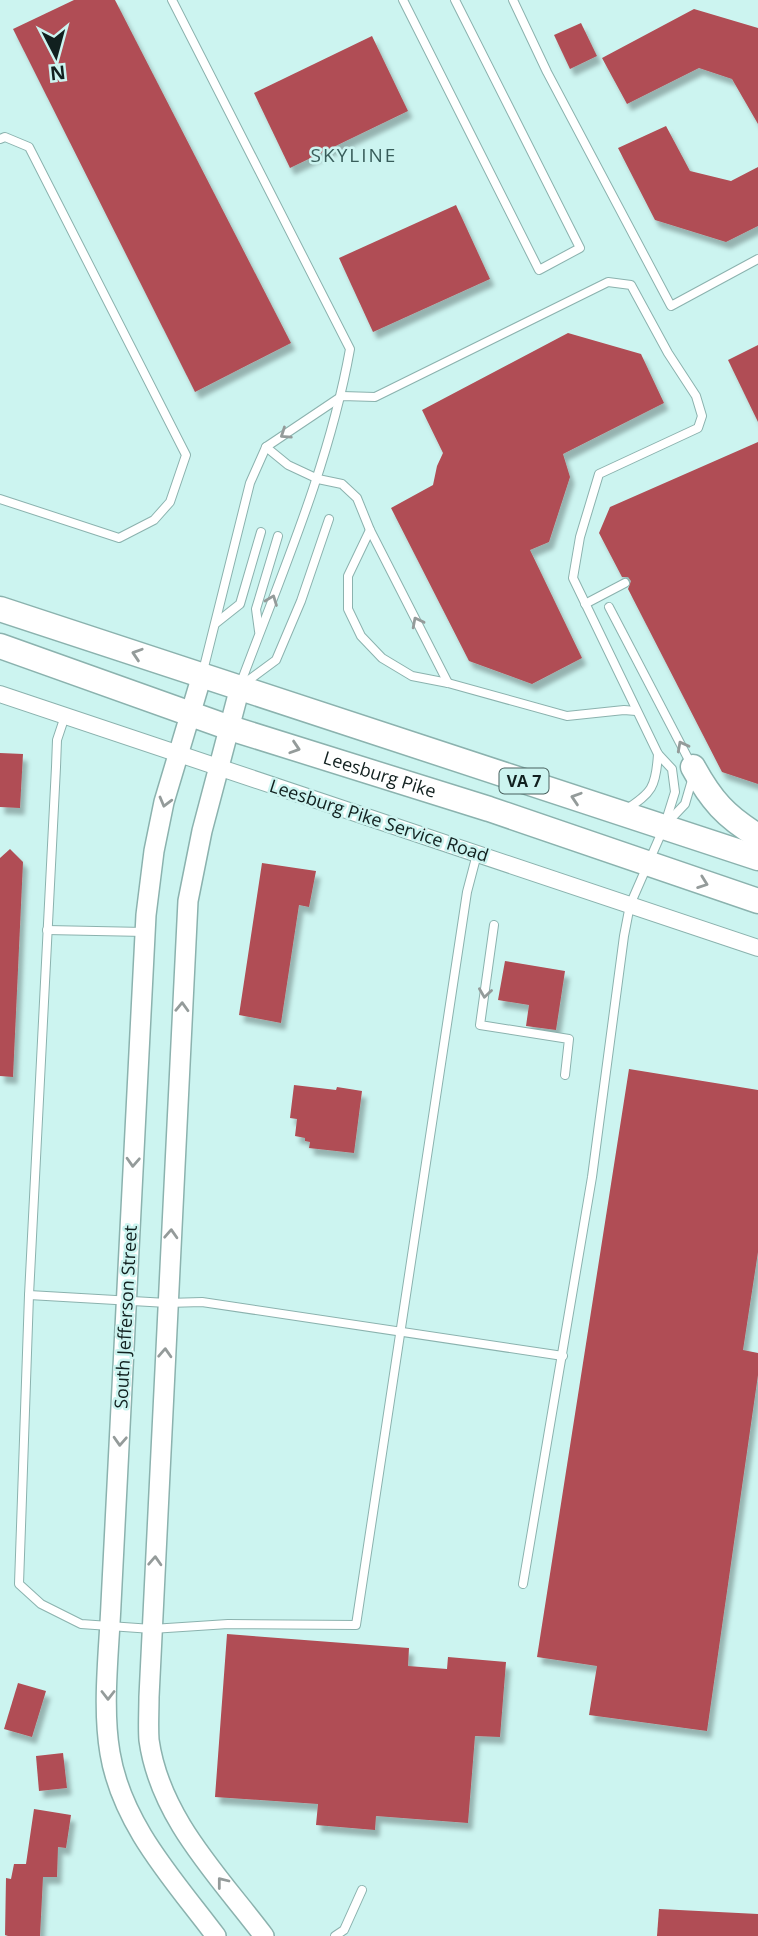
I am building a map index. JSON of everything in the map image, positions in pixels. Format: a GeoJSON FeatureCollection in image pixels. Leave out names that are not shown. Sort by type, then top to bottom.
{"type":"FeatureCollection","features":[{"type":"Feature","properties":{"kind":"main road","name":"VA 7"},"geometry":{"type":"LineString","coordinates":[[0,609],[758,858]]}},
{"type":"Feature","properties":{"kind":"main road","name":"Leesburg Pike"},"geometry":{"type":"LineString","coordinates":[[0,646],[230,728],[489,809],[758,901]]}},
{"type":"Feature","properties":{"kind":"main road"},"geometry":{"type":"LineString","coordinates":[[693,768],[723,811],[758,836]]}},
{"type":"Feature","properties":{"kind":"street","name":"South Jefferson Street"},"geometry":{"type":"LineString","coordinates":[[202,675],[164,802],[154,851],[145,932],[110,1626],[108,1718],[110,1752],[127,1807],[139,1830],[216,1936]]}},
{"type":"Feature","properties":{"kind":"street"},"geometry":{"type":"LineString","coordinates":[[240,687],[202,831],[188,901],[167,1303],[149,1738],[155,1768],[168,1804],[193,1845],[264,1936]]}},
{"type":"Feature","properties":{"kind":"street","name":"Leesburg Pike Service Road"},"geometry":{"type":"LineString","coordinates":[[0,694],[758,948]]}},
{"type":"Feature","properties":{"kind":"lane"},"geometry":{"type":"LineString","coordinates":[[172,0],[350,349],[342,396],[317,479],[240,687]]}},
{"type":"Feature","properties":{"kind":"lane"},"geometry":{"type":"LineString","coordinates":[[403,0],[539,270],[580,248],[455,0]]}},
{"type":"Feature","properties":{"kind":"lane"},"geometry":{"type":"LineString","coordinates":[[513,0],[547,72],[671,306],[758,260]]}},
{"type":"Feature","properties":{"kind":"lane"},"geometry":{"type":"LineString","coordinates":[[0,139],[5,137],[29,147],[186,455],[170,502],[154,520],[119,538],[0,499]]}},
{"type":"Feature","properties":{"kind":"lane"},"geometry":{"type":"LineString","coordinates":[[202,675],[250,483],[266,447],[342,396],[375,397],[608,282],[631,285],[668,353],[696,396],[702,416],[698,428],[599,474],[580,537],[573,578],[636,711],[658,754],[673,769],[676,782],[664,827],[630,905],[621,952],[592,1177],[523,1584]]}},
{"type":"Feature","properties":{"kind":"lane"},"geometry":{"type":"LineString","coordinates":[[266,447],[288,465],[317,479],[342,484],[357,498],[370,530],[447,683]]}},
{"type":"Feature","properties":{"kind":"lane"},"geometry":{"type":"LineString","coordinates":[[240,687],[276,660],[301,601],[329,519]]}},
{"type":"Feature","properties":{"kind":"lane"},"geometry":{"type":"LineString","coordinates":[[370,530],[348,576],[348,609],[361,636],[382,658],[412,676],[567,716],[636,711]]}},
{"type":"Feature","properties":{"kind":"lane"},"geometry":{"type":"LineString","coordinates":[[215,624],[240,604],[261,532]]}},
{"type":"Feature","properties":{"kind":"lane"},"geometry":{"type":"LineString","coordinates":[[260,634],[256,609],[278,536]]}},
{"type":"Feature","properties":{"kind":"lane"},"geometry":{"type":"LineString","coordinates":[[585,604],[625,583]]}},
{"type":"Feature","properties":{"kind":"lane"},"geometry":{"type":"LineString","coordinates":[[609,607],[693,768],[691,788],[685,804],[664,827]]}},
{"type":"Feature","properties":{"kind":"lane"},"geometry":{"type":"LineString","coordinates":[[65,716],[57,740],[29,1295],[19,1584],[41,1604],[81,1624],[152,1629],[228,1624],[356,1625],[467,892],[477,854]]}},
{"type":"Feature","properties":{"kind":"lane"},"geometry":{"type":"LineString","coordinates":[[621,813],[651,790],[656,779],[658,754]]}},
{"type":"Feature","properties":{"kind":"lane"},"geometry":{"type":"LineString","coordinates":[[495,925],[480,1025],[569,1039],[565,1075]]}},
{"type":"Feature","properties":{"kind":"lane"},"geometry":{"type":"LineString","coordinates":[[47,930],[145,932]]}},
{"type":"Feature","properties":{"kind":"lane"},"geometry":{"type":"LineString","coordinates":[[29,1295],[167,1303],[202,1301],[563,1356]]}},
{"type":"Feature","properties":{"kind":"lane"},"geometry":{"type":"LineString","coordinates":[[335,1936],[344,1930],[362,1890]]}},
{"type":"Feature","properties":{"kind":"building"},"geometry":{"type":"Polygon","coordinates":[[[74,0],[115,0],[291,343],[195,392],[13,29],[74,0]]]}},
{"type":"Feature","properties":{"kind":"building"},"geometry":{"type":"Polygon","coordinates":[[[694,9],[758,28],[758,124],[732,79],[699,68],[627,104],[602,58],[694,9]]]}},
{"type":"Feature","properties":{"kind":"building"},"geometry":{"type":"Polygon","coordinates":[[[581,23],[597,56],[570,69],[554,35],[581,23]]]}},
{"type":"Feature","properties":{"kind":"building"},"geometry":{"type":"Polygon","coordinates":[[[372,36],[408,111],[290,168],[254,93],[372,36]]]}},
{"type":"Feature","properties":{"kind":"building"},"geometry":{"type":"Polygon","coordinates":[[[666,126],[690,171],[731,181],[758,167],[758,226],[726,242],[655,220],[618,148],[666,126]]]}},
{"type":"Feature","properties":{"kind":"building"},"geometry":{"type":"Polygon","coordinates":[[[456,205],[490,279],[373,332],[339,258],[456,205]]]}},
{"type":"Feature","properties":{"kind":"building"},"geometry":{"type":"Polygon","coordinates":[[[568,333],[641,354],[664,403],[563,454],[570,477],[549,542],[530,550],[582,658],[532,684],[469,661],[391,508],[433,485],[443,453],[422,410],[568,333]]]}},
{"type":"Feature","properties":{"kind":"building"},"geometry":{"type":"Polygon","coordinates":[[[758,345],[758,422],[728,360],[758,345]]]}},
{"type":"Feature","properties":{"kind":"building"},"geometry":{"type":"Polygon","coordinates":[[[758,442],[758,784],[722,772],[628,589],[631,581],[628,577],[622,577],[599,533],[610,507],[758,442]]]}},
{"type":"Feature","properties":{"kind":"building"},"geometry":{"type":"Polygon","coordinates":[[[0,753],[23,754],[20,808],[0,807],[0,753]]]}},
{"type":"Feature","properties":{"kind":"building"},"geometry":{"type":"Polygon","coordinates":[[[10,849],[23,862],[13,1077],[0,1076],[0,858],[10,849]]]}},
{"type":"Feature","properties":{"kind":"building"},"geometry":{"type":"Polygon","coordinates":[[[262,863],[316,871],[309,907],[299,905],[281,1023],[239,1015],[262,863]]]}},
{"type":"Feature","properties":{"kind":"building"},"geometry":{"type":"Polygon","coordinates":[[[505,961],[565,971],[556,1030],[526,1026],[529,1005],[498,1000],[505,961]]]}},
{"type":"Feature","properties":{"kind":"building"},"geometry":{"type":"Polygon","coordinates":[[[629,1069],[758,1090],[758,1252],[743,1350],[758,1353],[758,1375],[707,1731],[589,1715],[597,1666],[537,1657],[629,1069]]]}},
{"type":"Feature","properties":{"kind":"building"},"geometry":{"type":"Polygon","coordinates":[[[294,1085],[362,1091],[354,1153],[309,1148],[310,1142],[295,1136],[297,1119],[290,1118],[294,1085]]]}},
{"type":"Feature","properties":{"kind":"building"},"geometry":{"type":"Polygon","coordinates":[[[227,1634],[409,1648],[408,1666],[447,1669],[448,1657],[506,1662],[500,1737],[475,1736],[468,1823],[376,1816],[375,1830],[316,1825],[318,1804],[215,1797],[227,1634]]]}},
{"type":"Feature","properties":{"kind":"building"},"geometry":{"type":"Polygon","coordinates":[[[18,1683],[46,1691],[32,1737],[4,1729],[18,1683]]]}},
{"type":"Feature","properties":{"kind":"building"},"geometry":{"type":"Polygon","coordinates":[[[63,1753],[67,1788],[39,1791],[36,1756],[63,1753]]]}},
{"type":"Feature","properties":{"kind":"building"},"geometry":{"type":"Polygon","coordinates":[[[34,1809],[71,1815],[66,1848],[58,1847],[57,1877],[43,1877],[40,1936],[8,1936],[5,1935],[6,1878],[11,1879],[14,1864],[26,1864],[34,1809]]]}},
{"type":"Feature","properties":{"kind":"building"},"geometry":{"type":"Polygon","coordinates":[[[659,1909],[758,1914],[758,1936],[657,1936],[659,1909]]]}},
{"type":"Feature","properties":{"kind":"district","name":"SKYLINE"},"geometry":{"type":"Point","coordinates":[354,155]}}]}
